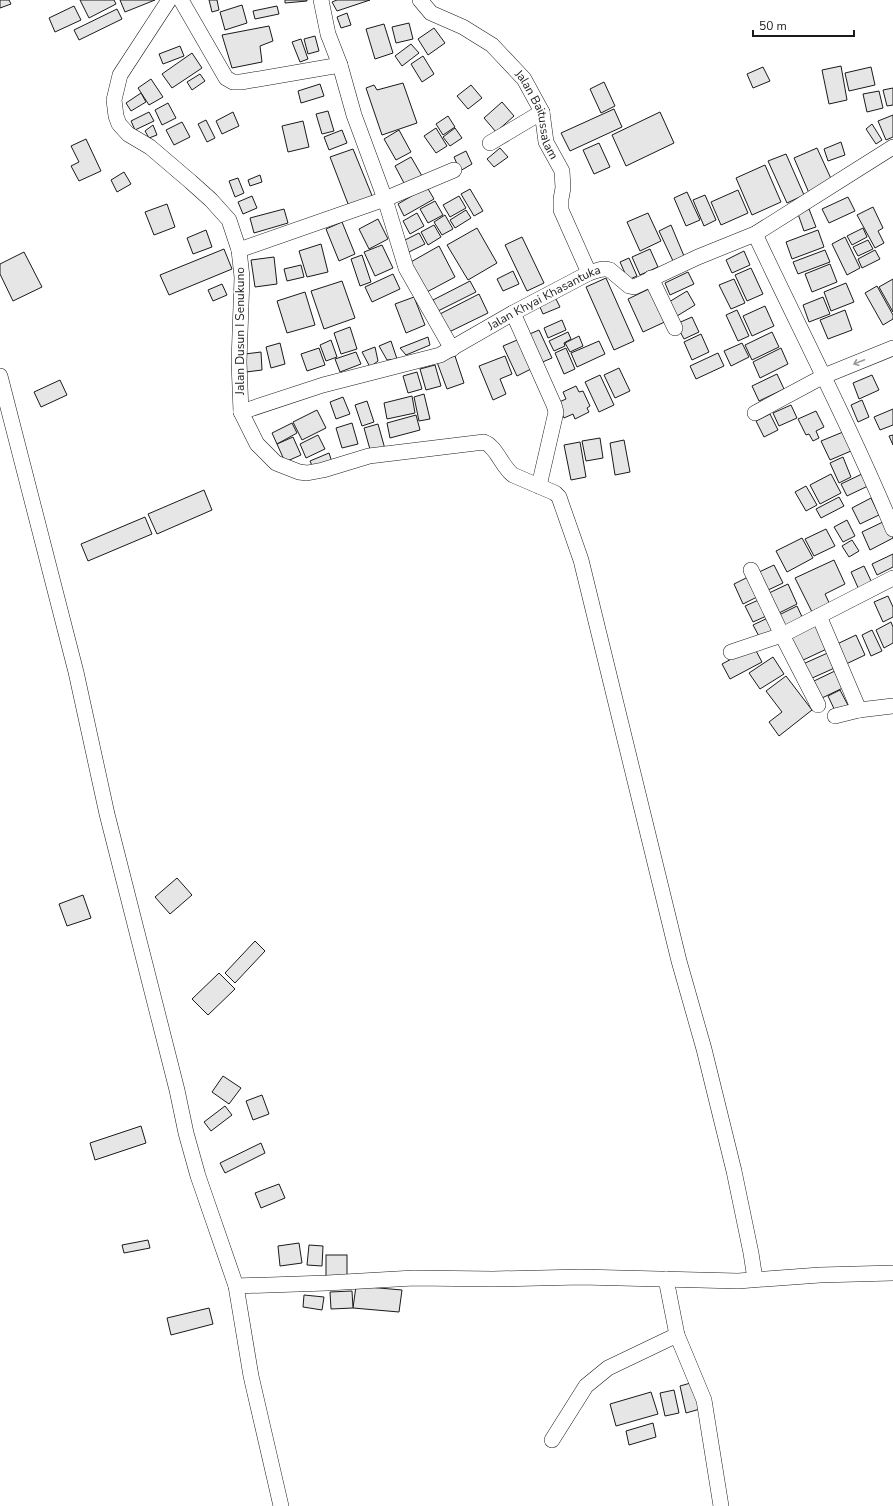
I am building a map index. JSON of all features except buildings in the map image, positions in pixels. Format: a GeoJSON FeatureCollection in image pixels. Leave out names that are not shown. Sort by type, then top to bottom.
{"type":"FeatureCollection","features":[{"type":"Feature","properties":{"kind":"street","name":"Jalan Dusun I Senukuno"},"geometry":{"type":"LineString","coordinates":[[169,0],[120,75],[114,100],[116,116],[119,124],[128,134],[150,147],[211,200],[229,220],[239,250],[242,277],[239,362],[241,412],[258,444],[276,463],[299,472],[306,473],[323,470],[369,456],[484,442],[491,445],[508,471],[513,475],[555,493],[559,497],[581,560],[679,961],[704,1048],[734,1171],[755,1280]]}},
{"type":"Feature","properties":{"kind":"street"},"geometry":{"type":"LineString","coordinates":[[181,0],[226,78],[233,82],[241,82],[340,65]]}},
{"type":"Feature","properties":{"kind":"street"},"geometry":{"type":"LineString","coordinates":[[321,0],[328,34],[340,65],[354,115],[385,199],[406,268],[452,349]]}},
{"type":"Feature","properties":{"kind":"street","name":"Jalan Baitussalam"},"geometry":{"type":"LineString","coordinates":[[420,0],[431,13],[463,27],[492,45],[524,79],[542,112],[546,142],[562,171],[564,188],[560,210],[589,273]]}},
{"type":"Feature","properties":{"kind":"street"},"geometry":{"type":"LineString","coordinates":[[490,143],[542,112]]}},
{"type":"Feature","properties":{"kind":"street","name":"Jalan Khyai Khasantuka"},"geometry":{"type":"LineString","coordinates":[[241,412],[323,385],[440,356],[513,313],[589,273],[600,269],[606,269],[631,287],[755,234],[893,146]]}},
{"type":"Feature","properties":{"kind":"street"},"geometry":{"type":"LineString","coordinates":[[239,250],[385,199],[454,170]]}},
{"type":"Feature","properties":{"kind":"street"},"geometry":{"type":"LineString","coordinates":[[755,234],[791,311],[824,376],[893,529]]}},
{"type":"Feature","properties":{"kind":"street"},"geometry":{"type":"LineString","coordinates":[[651,278],[675,328]]}},
{"type":"Feature","properties":{"kind":"street"},"geometry":{"type":"LineString","coordinates":[[513,313],[556,412],[539,486]]}},
{"type":"Feature","properties":{"kind":"street"},"geometry":{"type":"LineString","coordinates":[[756,414],[824,376],[893,348]]}},
{"type":"Feature","properties":{"kind":"street"},"geometry":{"type":"LineString","coordinates":[[0,376],[76,672],[107,814],[177,1090],[186,1133],[198,1176],[236,1286],[251,1376],[281,1506]]}},
{"type":"Feature","properties":{"kind":"street"},"geometry":{"type":"LineString","coordinates":[[751,570],[818,705]]}},
{"type":"Feature","properties":{"kind":"street"},"geometry":{"type":"LineString","coordinates":[[731,652],[782,635],[893,578]]}},
{"type":"Feature","properties":{"kind":"street"},"geometry":{"type":"LineString","coordinates":[[819,616],[859,710]]}},
{"type":"Feature","properties":{"kind":"street"},"geometry":{"type":"LineString","coordinates":[[835,716],[859,710],[893,706]]}},
{"type":"Feature","properties":{"kind":"street"},"geometry":{"type":"LineString","coordinates":[[236,1286],[414,1278],[493,1279],[581,1277],[738,1281],[820,1275],[893,1273]]}},
{"type":"Feature","properties":{"kind":"street"},"geometry":{"type":"LineString","coordinates":[[666,1279],[677,1336],[704,1400],[721,1506]]}},
{"type":"Feature","properties":{"kind":"street"},"geometry":{"type":"LineString","coordinates":[[552,1440],[586,1386],[608,1368],[677,1336]]}}]}
